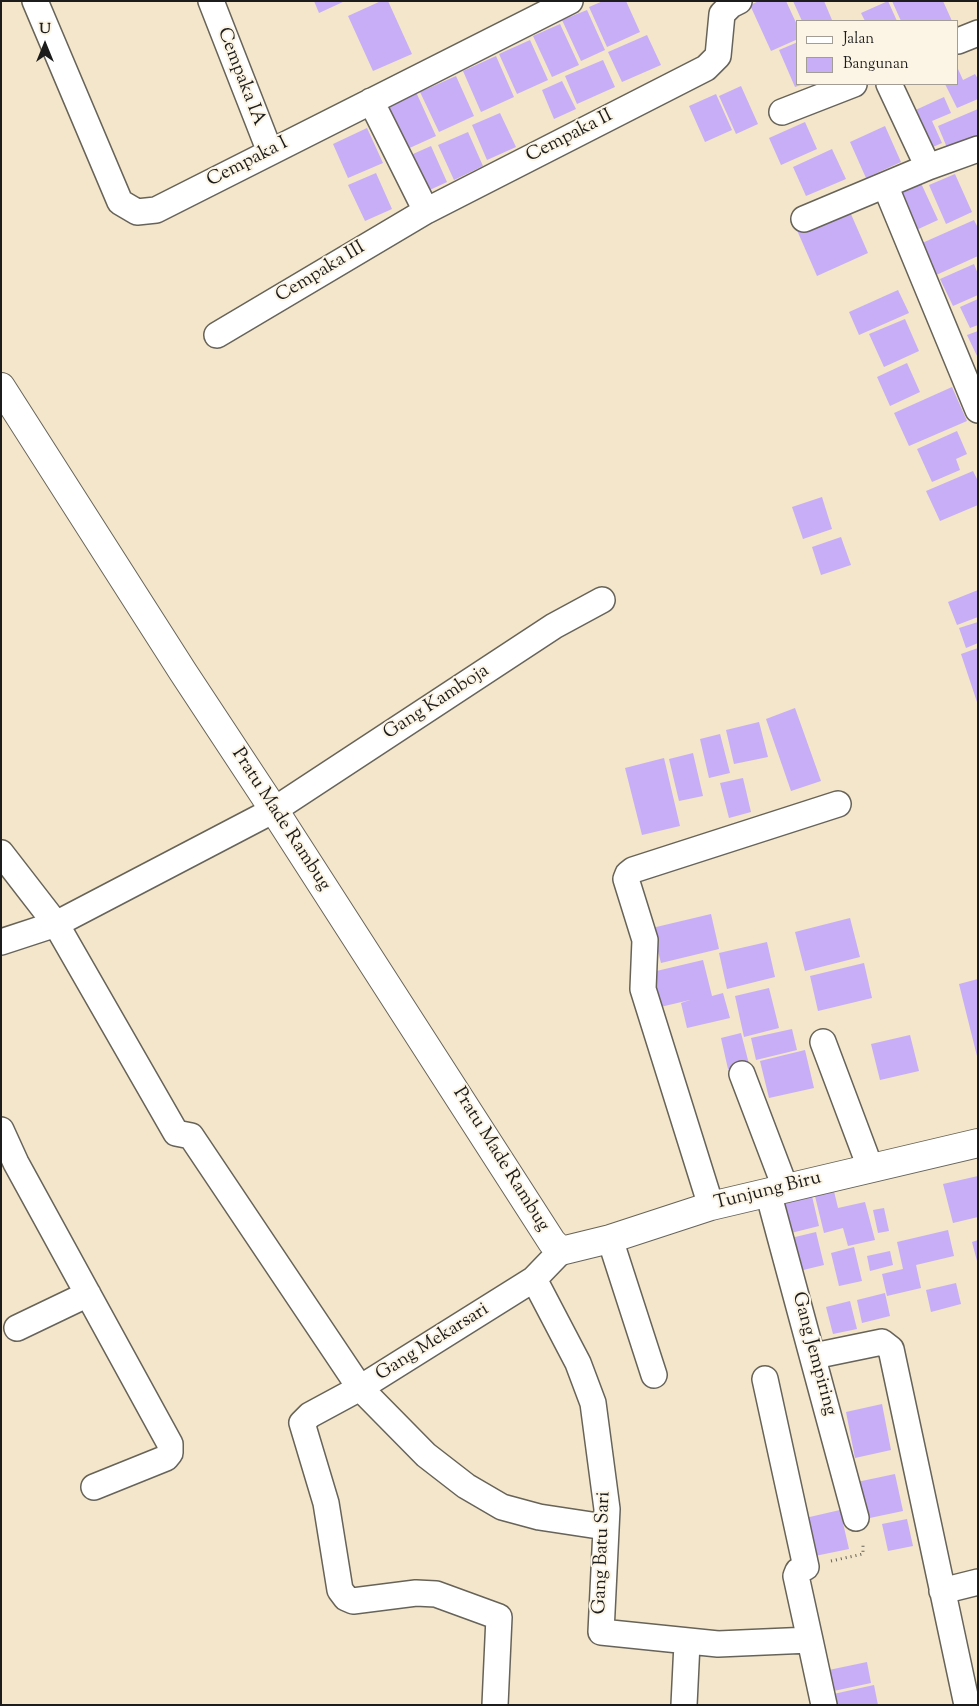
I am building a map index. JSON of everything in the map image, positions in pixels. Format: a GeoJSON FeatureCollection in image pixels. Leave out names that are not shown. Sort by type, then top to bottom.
{"type":"FeatureCollection","features":[{"type":"Feature","properties":{"kind":"street","name":"Cempaka I"},"geometry":{"type":"LineString","coordinates":[[35,1],[120,202],[137,212],[156,210],[570,1]]}},
{"type":"Feature","properties":{"kind":"street","name":"Cempaka IA"},"geometry":{"type":"LineString","coordinates":[[211,1],[270,152]]}},
{"type":"Feature","properties":{"kind":"street","name":"Cempaka II"},"geometry":{"type":"LineString","coordinates":[[426,211],[714,62],[719,48],[722,14],[731,5],[739,1]]}},
{"type":"Feature","properties":{"kind":"street"},"geometry":{"type":"LineString","coordinates":[[959,41],[978,33]]}},
{"type":"Feature","properties":{"kind":"street"},"geometry":{"type":"LineString","coordinates":[[782,112],[851,85]]}},
{"type":"Feature","properties":{"kind":"street"},"geometry":{"type":"LineString","coordinates":[[889,85],[928,167]]}},
{"type":"Feature","properties":{"kind":"street"},"geometry":{"type":"LineString","coordinates":[[371,101],[426,211]]}},
{"type":"Feature","properties":{"kind":"street"},"geometry":{"type":"LineString","coordinates":[[804,219],[928,167],[978,150]]}},
{"type":"Feature","properties":{"kind":"street"},"geometry":{"type":"LineString","coordinates":[[886,186],[978,410]]}},
{"type":"Feature","properties":{"kind":"street","name":"Cempaka III"},"geometry":{"type":"LineString","coordinates":[[217,335],[426,211]]}},
{"type":"Feature","properties":{"kind":"street","name":"Pratu Made Rambug"},"geometry":{"type":"LineString","coordinates":[[1,386],[177,664],[274,810],[552,1242],[560,1251]]}},
{"type":"Feature","properties":{"kind":"street","name":"Gang Kamboja"},"geometry":{"type":"LineString","coordinates":[[1,942],[56,924],[274,810],[554,626],[602,600]]}},
{"type":"Feature","properties":{"kind":"street"},"geometry":{"type":"LineString","coordinates":[[711,1206],[643,989],[645,940],[626,879],[628,874],[634,870],[838,804]]}},
{"type":"Feature","properties":{"kind":"street"},"geometry":{"type":"LineString","coordinates":[[1,853],[56,924],[176,1133],[191,1136],[360,1388],[426,1455],[466,1486],[502,1507],[539,1517],[605,1527]]}},
{"type":"Feature","properties":{"kind":"street"},"geometry":{"type":"LineString","coordinates":[[823,1042],[870,1167]]}},
{"type":"Feature","properties":{"kind":"street","name":"Gang Jempiring"},"geometry":{"type":"LineString","coordinates":[[742,1074],[776,1190],[814,1356],[856,1518]]}},
{"type":"Feature","properties":{"kind":"street"},"geometry":{"type":"LineString","coordinates":[[1,1130],[16,1163],[171,1449],[166,1458],[94,1487]]}},
{"type":"Feature","properties":{"kind":"street","name":"Tunjung Biru"},"geometry":{"type":"LineString","coordinates":[[560,1251],[610,1239],[711,1206],[978,1143]]}},
{"type":"Feature","properties":{"kind":"street"},"geometry":{"type":"LineString","coordinates":[[610,1239],[654,1375]]}},
{"type":"Feature","properties":{"kind":"street","name":"Gang Mekarsari"},"geometry":{"type":"LineString","coordinates":[[495,1705],[500,1617],[436,1594],[416,1593],[353,1601],[346,1598],[340,1590],[326,1503],[302,1427],[304,1420],[310,1415],[360,1388],[534,1279],[560,1251]]}},
{"type":"Feature","properties":{"kind":"street","name":"Gang Batu Sari"},"geometry":{"type":"LineString","coordinates":[[534,1279],[578,1363],[593,1403],[606,1490],[601,1632],[687,1643]]}},
{"type":"Feature","properties":{"kind":"street"},"geometry":{"type":"LineString","coordinates":[[17,1328],[88,1294]]}},
{"type":"Feature","properties":{"kind":"street"},"geometry":{"type":"LineString","coordinates":[[814,1356],[882,1342],[891,1349],[966,1705]]}},
{"type":"Feature","properties":{"kind":"street"},"geometry":{"type":"LineString","coordinates":[[765,1379],[806,1567],[798,1571],[796,1576],[824,1705]]}},
{"type":"Feature","properties":{"kind":"street"},"geometry":{"type":"LineString","coordinates":[[942,1591],[978,1582]]}},
{"type":"Feature","properties":{"kind":"street"},"geometry":{"type":"LineString","coordinates":[[684,1705],[687,1643],[718,1644],[810,1640]]}},
{"type":"Feature","properties":{"kind":"path"},"geometry":{"type":"LineString","coordinates":[[806,1567],[863,1554],[864,1550],[856,1518]]}},
{"type":"Feature","properties":{"kind":"building"},"geometry":{"type":"Polygon","coordinates":[[[314,1],[345,1],[319,13],[314,1]]]}},
{"type":"Feature","properties":{"kind":"building"},"geometry":{"type":"Polygon","coordinates":[[[381,1],[388,1],[412,54],[373,71],[348,16],[381,1]]]}},
{"type":"Feature","properties":{"kind":"building"},"geometry":{"type":"Polygon","coordinates":[[[603,1],[626,1],[640,32],[607,47],[589,7],[603,1]]]}},
{"type":"Feature","properties":{"kind":"building"},"geometry":{"type":"Polygon","coordinates":[[[759,1],[786,1],[796,23],[796,40],[771,51],[750,5],[759,1]]]}},
{"type":"Feature","properties":{"kind":"building"},"geometry":{"type":"Polygon","coordinates":[[[793,1],[824,1],[832,20],[802,20],[793,1]]]}},
{"type":"Feature","properties":{"kind":"building"},"geometry":{"type":"Polygon","coordinates":[[[888,1],[897,20],[864,20],[861,13],[888,1]]]}},
{"type":"Feature","properties":{"kind":"building"},"geometry":{"type":"Polygon","coordinates":[[[892,1],[943,1],[952,20],[901,20],[892,1]]]}},
{"type":"Feature","properties":{"kind":"building"},"geometry":{"type":"Polygon","coordinates":[[[587,10],[605,50],[581,61],[562,20],[587,10]]]}},
{"type":"Feature","properties":{"kind":"building"},"geometry":{"type":"Polygon","coordinates":[[[560,24],[579,65],[552,77],[533,36],[560,24]]]}},
{"type":"Feature","properties":{"kind":"building"},"geometry":{"type":"Polygon","coordinates":[[[647,35],[661,65],[622,82],[608,52],[647,35]]]}},
{"type":"Feature","properties":{"kind":"building"},"geometry":{"type":"Polygon","coordinates":[[[530,40],[548,80],[517,94],[499,54],[530,40]]]}},
{"type":"Feature","properties":{"kind":"building"},"geometry":{"type":"Polygon","coordinates":[[[796,43],[796,85],[801,85],[795,87],[779,50],[796,43]]]}},
{"type":"Feature","properties":{"kind":"building"},"geometry":{"type":"Polygon","coordinates":[[[496,56],[514,97],[481,112],[463,71],[496,56]]]}},
{"type":"Feature","properties":{"kind":"building"},"geometry":{"type":"Polygon","coordinates":[[[603,60],[615,87],[577,104],[565,76],[603,60]]]}},
{"type":"Feature","properties":{"kind":"building"},"geometry":{"type":"Polygon","coordinates":[[[959,71],[963,80],[975,74],[978,79],[978,99],[957,108],[946,85],[959,85],[959,71]]]}},
{"type":"Feature","properties":{"kind":"building"},"geometry":{"type":"Polygon","coordinates":[[[456,76],[474,116],[439,132],[420,92],[456,76]]]}},
{"type":"Feature","properties":{"kind":"building"},"geometry":{"type":"Polygon","coordinates":[[[562,81],[576,109],[554,119],[542,90],[562,81]]]}},
{"type":"Feature","properties":{"kind":"building"},"geometry":{"type":"Polygon","coordinates":[[[741,86],[758,124],[736,134],[719,96],[741,86]]]}},
{"type":"Feature","properties":{"kind":"building"},"geometry":{"type":"Polygon","coordinates":[[[416,92],[436,136],[403,151],[383,107],[416,92]]]}},
{"type":"Feature","properties":{"kind":"building"},"geometry":{"type":"Polygon","coordinates":[[[716,94],[732,130],[705,142],[689,106],[716,94]]]}},
{"type":"Feature","properties":{"kind":"building"},"geometry":{"type":"Polygon","coordinates":[[[944,97],[951,113],[932,121],[942,143],[926,150],[909,113],[944,97]]]}},
{"type":"Feature","properties":{"kind":"building"},"geometry":{"type":"Polygon","coordinates":[[[978,109],[978,137],[948,150],[938,126],[978,109]]]}},
{"type":"Feature","properties":{"kind":"building"},"geometry":{"type":"Polygon","coordinates":[[[500,113],[516,147],[487,160],[472,125],[500,113]]]}},
{"type":"Feature","properties":{"kind":"building"},"geometry":{"type":"Polygon","coordinates":[[[805,122],[817,149],[781,165],[769,138],[805,122]]]}},
{"type":"Feature","properties":{"kind":"building"},"geometry":{"type":"Polygon","coordinates":[[[885,126],[901,162],[866,178],[850,142],[885,126]]]}},
{"type":"Feature","properties":{"kind":"building"},"geometry":{"type":"Polygon","coordinates":[[[367,128],[383,163],[348,178],[333,144],[367,128]]]}},
{"type":"Feature","properties":{"kind":"building"},"geometry":{"type":"Polygon","coordinates":[[[468,132],[483,166],[454,180],[438,145],[468,132]]]}},
{"type":"Feature","properties":{"kind":"building"},"geometry":{"type":"Polygon","coordinates":[[[431,146],[447,182],[421,194],[404,158],[431,146]]]}},
{"type":"Feature","properties":{"kind":"building"},"geometry":{"type":"Polygon","coordinates":[[[832,149],[846,179],[806,196],[793,167],[832,149]]]}},
{"type":"Feature","properties":{"kind":"building"},"geometry":{"type":"Polygon","coordinates":[[[376,173],[392,209],[365,221],[348,185],[376,173]]]}},
{"type":"Feature","properties":{"kind":"building"},"geometry":{"type":"Polygon","coordinates":[[[955,174],[972,212],[946,224],[929,185],[955,174]]]}},
{"type":"Feature","properties":{"kind":"building"},"geometry":{"type":"Polygon","coordinates":[[[920,181],[938,220],[914,231],[896,192],[920,181]]]}},
{"type":"Feature","properties":{"kind":"building"},"geometry":{"type":"Polygon","coordinates":[[[847,205],[868,253],[817,276],[796,228],[847,205]]]}},
{"type":"Feature","properties":{"kind":"building"},"geometry":{"type":"Polygon","coordinates":[[[974,220],[978,228],[978,256],[934,276],[920,244],[974,220]]]}},
{"type":"Feature","properties":{"kind":"building"},"geometry":{"type":"Polygon","coordinates":[[[974,264],[978,274],[978,295],[953,306],[940,279],[974,264]]]}},
{"type":"Feature","properties":{"kind":"building"},"geometry":{"type":"Polygon","coordinates":[[[898,290],[909,313],[859,335],[849,312],[898,290]]]}},
{"type":"Feature","properties":{"kind":"building"},"geometry":{"type":"Polygon","coordinates":[[[978,299],[978,325],[970,328],[960,307],[978,299]]]}},
{"type":"Feature","properties":{"kind":"building"},"geometry":{"type":"Polygon","coordinates":[[[905,319],[919,351],[884,367],[869,334],[905,319]]]}},
{"type":"Feature","properties":{"kind":"building"},"geometry":{"type":"Polygon","coordinates":[[[978,331],[978,358],[967,335],[978,331]]]}},
{"type":"Feature","properties":{"kind":"building"},"geometry":{"type":"Polygon","coordinates":[[[907,363],[920,392],[890,406],[877,377],[907,363]]]}},
{"type":"Feature","properties":{"kind":"building"},"geometry":{"type":"Polygon","coordinates":[[[952,387],[967,421],[909,446],[894,413],[952,387]]]}},
{"type":"Feature","properties":{"kind":"building"},"geometry":{"type":"Polygon","coordinates":[[[957,431],[967,454],[956,459],[960,470],[932,482],[917,449],[957,431]]]}},
{"type":"Feature","properties":{"kind":"building"},"geometry":{"type":"Polygon","coordinates":[[[973,471],[978,481],[978,505],[940,521],[926,491],[973,471]]]}},
{"type":"Feature","properties":{"kind":"building"},"geometry":{"type":"Polygon","coordinates":[[[822,497],[832,529],[803,539],[792,507],[822,497]]]}},
{"type":"Feature","properties":{"kind":"building"},"geometry":{"type":"Polygon","coordinates":[[[841,537],[851,565],[821,575],[812,547],[841,537]]]}},
{"type":"Feature","properties":{"kind":"building"},"geometry":{"type":"Polygon","coordinates":[[[978,590],[978,617],[957,625],[948,602],[978,590]]]}},
{"type":"Feature","properties":{"kind":"building"},"geometry":{"type":"Polygon","coordinates":[[[978,622],[978,643],[966,648],[959,628],[978,622]]]}},
{"type":"Feature","properties":{"kind":"building"},"geometry":{"type":"Polygon","coordinates":[[[978,648],[978,702],[977,702],[961,654],[978,648]]]}},
{"type":"Feature","properties":{"kind":"building"},"geometry":{"type":"Polygon","coordinates":[[[795,708],[821,781],[791,791],[766,719],[795,708]]]}},
{"type":"Feature","properties":{"kind":"building"},"geometry":{"type":"Polygon","coordinates":[[[759,722],[768,757],[734,764],[726,730],[759,722]]]}},
{"type":"Feature","properties":{"kind":"building"},"geometry":{"type":"Polygon","coordinates":[[[720,734],[730,773],[709,778],[700,739],[720,734]]]}},
{"type":"Feature","properties":{"kind":"building"},"geometry":{"type":"Polygon","coordinates":[[[693,753],[703,796],[679,801],[669,759],[693,753]]]}},
{"type":"Feature","properties":{"kind":"building"},"geometry":{"type":"Polygon","coordinates":[[[664,758],[680,826],[642,835],[625,768],[664,758]]]}},
{"type":"Feature","properties":{"kind":"building"},"geometry":{"type":"Polygon","coordinates":[[[743,778],[751,812],[729,818],[720,783],[743,778]]]}},
{"type":"Feature","properties":{"kind":"building"},"geometry":{"type":"Polygon","coordinates":[[[711,914],[719,949],[661,963],[652,928],[711,914]]]}},
{"type":"Feature","properties":{"kind":"building"},"geometry":{"type":"Polygon","coordinates":[[[850,918],[860,957],[805,971],[795,932],[850,918]]]}},
{"type":"Feature","properties":{"kind":"building"},"geometry":{"type":"Polygon","coordinates":[[[767,942],[775,977],[727,989],[719,953],[767,942]]]}},
{"type":"Feature","properties":{"kind":"building"},"geometry":{"type":"Polygon","coordinates":[[[703,960],[712,996],[723,993],[730,1018],[687,1028],[681,1003],[690,1000],[656,1008],[648,973],[703,960]]]}},
{"type":"Feature","properties":{"kind":"building"},"geometry":{"type":"Polygon","coordinates":[[[864,963],[872,998],[818,1011],[810,976],[864,963]]]}},
{"type":"Feature","properties":{"kind":"building"},"geometry":{"type":"Polygon","coordinates":[[[978,979],[978,1055],[977,1056],[959,984],[978,979]]]}},
{"type":"Feature","properties":{"kind":"building"},"geometry":{"type":"Polygon","coordinates":[[[769,988],[779,1028],[744,1037],[735,996],[769,988]]]}},
{"type":"Feature","properties":{"kind":"building"},"geometry":{"type":"Polygon","coordinates":[[[792,1029],[797,1050],[756,1060],[751,1038],[792,1029]]]}},
{"type":"Feature","properties":{"kind":"building"},"geometry":{"type":"Polygon","coordinates":[[[741,1033],[749,1064],[728,1069],[721,1038],[741,1033]]]}},
{"type":"Feature","properties":{"kind":"building"},"geometry":{"type":"Polygon","coordinates":[[[910,1035],[919,1071],[880,1080],[871,1044],[910,1035]]]}},
{"type":"Feature","properties":{"kind":"building"},"geometry":{"type":"Polygon","coordinates":[[[805,1050],[814,1088],[769,1098],[760,1061],[805,1050]]]}},
{"type":"Feature","properties":{"kind":"building"},"geometry":{"type":"Polygon","coordinates":[[[978,1176],[978,1217],[953,1223],[943,1184],[978,1176]]]}},
{"type":"Feature","properties":{"kind":"building"},"geometry":{"type":"Polygon","coordinates":[[[833,1187],[838,1208],[865,1202],[875,1240],[848,1246],[843,1228],[824,1233],[814,1192],[833,1187]]]}},
{"type":"Feature","properties":{"kind":"building"},"geometry":{"type":"Polygon","coordinates":[[[811,1192],[819,1226],[791,1233],[783,1199],[811,1192]]]}},
{"type":"Feature","properties":{"kind":"building"},"geometry":{"type":"Polygon","coordinates":[[[884,1208],[889,1231],[878,1233],[873,1210],[884,1208]]]}},
{"type":"Feature","properties":{"kind":"building"},"geometry":{"type":"Polygon","coordinates":[[[948,1230],[954,1256],[916,1265],[921,1288],[887,1296],[882,1274],[903,1269],[897,1242],[948,1230]]]}},
{"type":"Feature","properties":{"kind":"building"},"geometry":{"type":"Polygon","coordinates":[[[816,1232],[824,1265],[799,1271],[791,1238],[816,1232]]]}},
{"type":"Feature","properties":{"kind":"building"},"geometry":{"type":"Polygon","coordinates":[[[978,1240],[978,1261],[977,1261],[972,1242],[978,1240]]]}},
{"type":"Feature","properties":{"kind":"building"},"geometry":{"type":"Polygon","coordinates":[[[854,1247],[862,1281],[839,1286],[831,1253],[854,1247]]]}},
{"type":"Feature","properties":{"kind":"building"},"geometry":{"type":"Polygon","coordinates":[[[890,1251],[893,1265],[870,1271],[867,1256],[890,1251]]]}},
{"type":"Feature","properties":{"kind":"building"},"geometry":{"type":"Polygon","coordinates":[[[956,1283],[961,1304],[931,1312],[926,1290],[956,1283]]]}},
{"type":"Feature","properties":{"kind":"building"},"geometry":{"type":"Polygon","coordinates":[[[885,1293],[890,1316],[862,1323],[857,1300],[885,1293]]]}},
{"type":"Feature","properties":{"kind":"building"},"geometry":{"type":"Polygon","coordinates":[[[850,1301],[857,1329],[833,1334],[826,1307],[850,1301]]]}},
{"type":"Feature","properties":{"kind":"building"},"geometry":{"type":"Polygon","coordinates":[[[882,1404],[891,1450],[855,1458],[846,1412],[882,1404]]]}},
{"type":"Feature","properties":{"kind":"building"},"geometry":{"type":"Polygon","coordinates":[[[895,1474],[903,1511],[865,1519],[857,1482],[895,1474]]]}},
{"type":"Feature","properties":{"kind":"building"},"geometry":{"type":"Polygon","coordinates":[[[840,1510],[849,1549],[810,1557],[801,1519],[840,1510]]]}},
{"type":"Feature","properties":{"kind":"building"},"geometry":{"type":"Polygon","coordinates":[[[907,1519],[913,1546],[888,1551],[882,1524],[907,1519]]]}},
{"type":"Feature","properties":{"kind":"building"},"geometry":{"type":"Polygon","coordinates":[[[867,1662],[871,1683],[829,1692],[824,1671],[867,1662]]]}},
{"type":"Feature","properties":{"kind":"building"},"geometry":{"type":"Polygon","coordinates":[[[874,1685],[878,1705],[831,1705],[829,1695],[874,1685]]]}}]}
